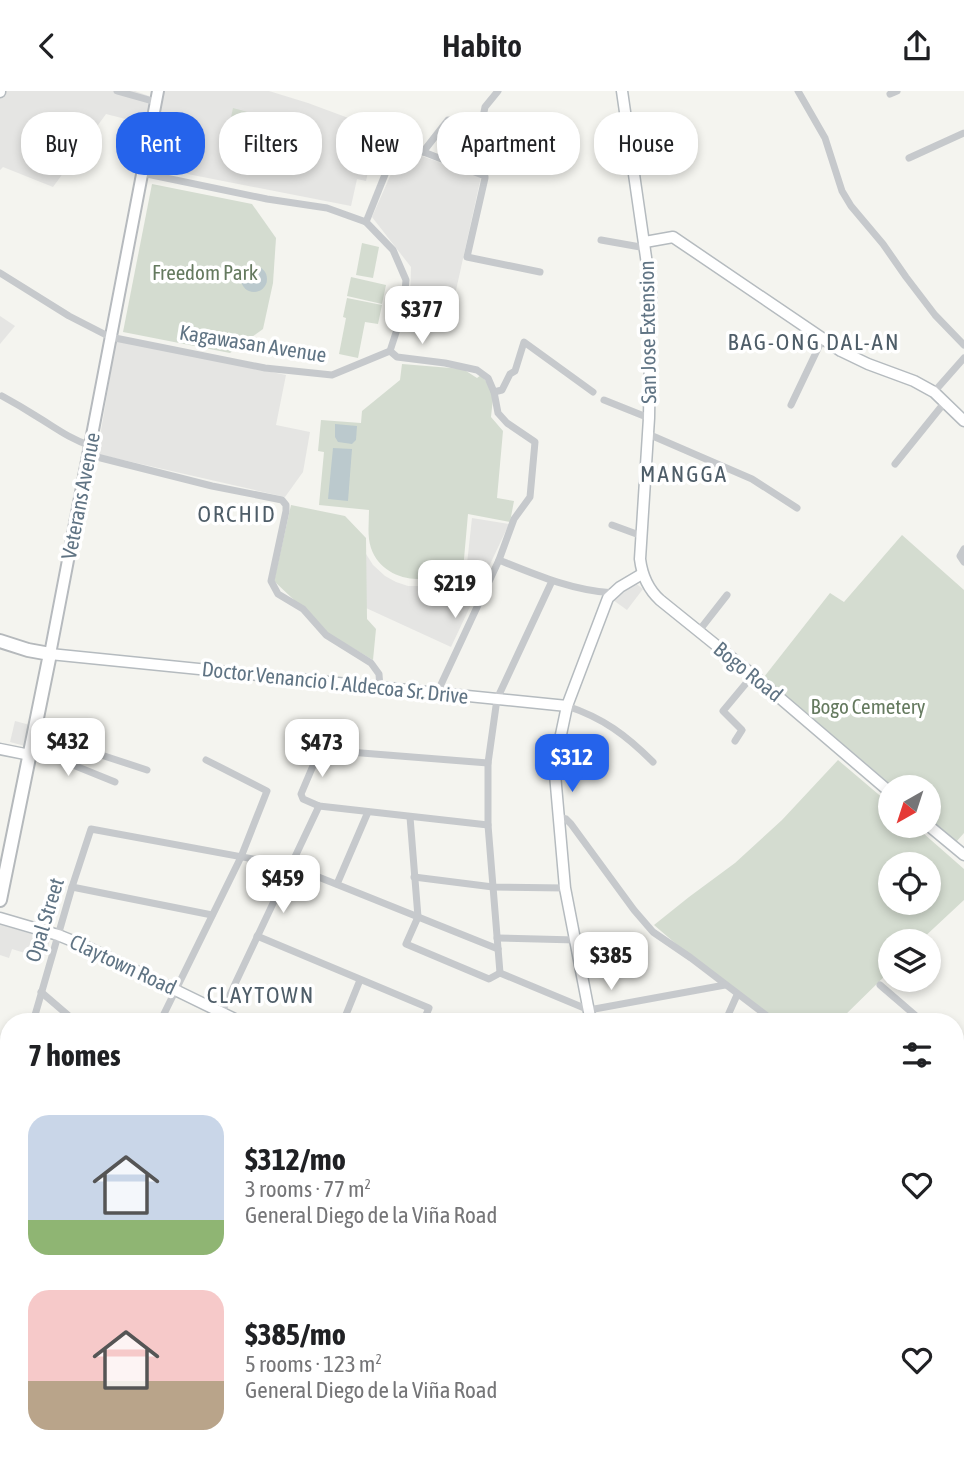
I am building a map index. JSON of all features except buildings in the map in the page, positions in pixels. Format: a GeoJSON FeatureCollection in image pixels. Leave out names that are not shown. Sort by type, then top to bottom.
{"type":"FeatureCollection","features":[{"type":"Feature","properties":{"kind":"highway","name":"Doctor Venancio I. Aldecoa Sr. Drive"},"geometry":{"type":"LineString","coordinates":[[0,641],[50,654]]}},
{"type":"Feature","properties":{"kind":"highway","name":"Veterans Avenue"},"geometry":{"type":"LineString","coordinates":[[0,900],[50,654]]}},
{"type":"Feature","properties":{"kind":"main road","name":"Veterans Avenue"},"geometry":{"type":"LineString","coordinates":[[50,654],[142,175]]}},
{"type":"Feature","properties":{"kind":"street"},"geometry":{"type":"LineString","coordinates":[[117,91],[157,97]]}},
{"type":"Feature","properties":{"kind":"street"},"geometry":{"type":"LineString","coordinates":[[423,151],[448,120],[457,121],[470,131],[482,122],[485,107],[498,91]]}},
{"type":"Feature","properties":{"kind":"street","name":"San Jose Extension"},"geometry":{"type":"LineString","coordinates":[[622,91],[652,292],[649,418],[640,559],[642,574]]}},
{"type":"Feature","properties":{"kind":"street"},"geometry":{"type":"LineString","coordinates":[[798,91],[825,138],[842,191],[851,206],[883,244],[935,315],[964,345]]}},
{"type":"Feature","properties":{"kind":"street"},"geometry":{"type":"LineString","coordinates":[[909,158],[964,133]]}},
{"type":"Feature","properties":{"kind":"street"},"geometry":{"type":"LineString","coordinates":[[423,152],[485,178],[467,257],[540,272]]}},
{"type":"Feature","properties":{"kind":"street"},"geometry":{"type":"LineString","coordinates":[[152,175],[267,199],[327,208],[366,222],[393,250],[406,280],[403,311],[390,351],[397,357],[477,370],[488,378],[498,413],[507,423],[535,442],[530,497],[514,519],[499,560],[437,693]]}},
{"type":"Feature","properties":{"kind":"street"},"geometry":{"type":"LineString","coordinates":[[366,222],[385,175]]}},
{"type":"Feature","properties":{"kind":"street"},"geometry":{"type":"LineString","coordinates":[[601,240],[646,245],[673,237],[822,339],[868,364],[915,381],[934,392],[964,421]]}},
{"type":"Feature","properties":{"kind":"street","name":"Kagawasan Avenue"},"geometry":{"type":"LineString","coordinates":[[0,273],[69,316],[110,337],[265,368],[332,375],[390,351]]}},
{"type":"Feature","properties":{"kind":"street"},"geometry":{"type":"LineString","coordinates":[[791,405],[822,339]]}},
{"type":"Feature","properties":{"kind":"street"},"geometry":{"type":"LineString","coordinates":[[494,392],[502,390],[510,374],[515,371],[524,342],[593,392]]}},
{"type":"Feature","properties":{"kind":"street"},"geometry":{"type":"LineString","coordinates":[[934,392],[964,358]]}},
{"type":"Feature","properties":{"kind":"street"},"geometry":{"type":"LineString","coordinates":[[2,396],[90,451],[212,486],[282,500],[286,511],[271,581],[278,594],[303,609],[326,635],[371,663],[379,674],[380,688]]}},
{"type":"Feature","properties":{"kind":"street"},"geometry":{"type":"LineString","coordinates":[[604,400],[649,418]]}},
{"type":"Feature","properties":{"kind":"street"},"geometry":{"type":"LineString","coordinates":[[895,464],[945,402]]}},
{"type":"Feature","properties":{"kind":"street"},"geometry":{"type":"LineString","coordinates":[[648,434],[752,479],[797,507]]}},
{"type":"Feature","properties":{"kind":"street"},"geometry":{"type":"LineString","coordinates":[[612,525],[642,536]]}},
{"type":"Feature","properties":{"kind":"street"},"geometry":{"type":"LineString","coordinates":[[964,549],[960,556],[964,562]]}},
{"type":"Feature","properties":{"kind":"street"},"geometry":{"type":"LineString","coordinates":[[499,560],[552,581],[614,593]]}},
{"type":"Feature","properties":{"kind":"street"},"geometry":{"type":"LineString","coordinates":[[590,1013],[565,888],[555,774],[567,706],[608,598],[642,574]]}},
{"type":"Feature","properties":{"kind":"street","name":"Bogo Road"},"geometry":{"type":"LineString","coordinates":[[642,574],[653,594],[878,782]]}},
{"type":"Feature","properties":{"kind":"street"},"geometry":{"type":"LineString","coordinates":[[500,973],[488,825],[488,763],[497,699],[552,581]]}},
{"type":"Feature","properties":{"kind":"street"},"geometry":{"type":"LineString","coordinates":[[698,632],[727,595]]}},
{"type":"Feature","properties":{"kind":"street","name":"Doctor Venancio I. Aldecoa Sr. Drive"},"geometry":{"type":"LineString","coordinates":[[50,654],[567,706],[596,716],[609,724],[653,761]]}},
{"type":"Feature","properties":{"kind":"street"},"geometry":{"type":"LineString","coordinates":[[735,741],[742,730],[723,711],[753,675]]}},
{"type":"Feature","properties":{"kind":"street"},"geometry":{"type":"LineString","coordinates":[[34,733],[147,769]]}},
{"type":"Feature","properties":{"kind":"street"},"geometry":{"type":"LineString","coordinates":[[0,749],[30,752],[115,782]]}},
{"type":"Feature","properties":{"kind":"street"},"geometry":{"type":"LineString","coordinates":[[349,753],[488,763]]}},
{"type":"Feature","properties":{"kind":"street"},"geometry":{"type":"LineString","coordinates":[[318,754],[301,794],[303,799],[319,806],[488,825]]}},
{"type":"Feature","properties":{"kind":"street"},"geometry":{"type":"LineString","coordinates":[[164,1013],[241,857],[267,791],[206,760]]}},
{"type":"Feature","properties":{"kind":"street"},"geometry":{"type":"LineString","coordinates":[[221,1013],[319,806]]}},
{"type":"Feature","properties":{"kind":"street"},"geometry":{"type":"LineString","coordinates":[[337,884],[368,812]]}},
{"type":"Feature","properties":{"kind":"street"},"geometry":{"type":"LineString","coordinates":[[410,817],[418,917],[406,944],[489,979],[500,973]]}},
{"type":"Feature","properties":{"kind":"street"},"geometry":{"type":"LineString","coordinates":[[558,817],[566,818],[571,824],[653,932],[762,1013]]}},
{"type":"Feature","properties":{"kind":"street","name":"Opal Street"},"geometry":{"type":"LineString","coordinates":[[35,1013],[91,829],[241,857]]}},
{"type":"Feature","properties":{"kind":"street"},"geometry":{"type":"LineString","coordinates":[[942,837],[964,855]]}},
{"type":"Feature","properties":{"kind":"street"},"geometry":{"type":"LineString","coordinates":[[241,857],[291,866],[498,949]]}},
{"type":"Feature","properties":{"kind":"street"},"geometry":{"type":"LineString","coordinates":[[414,877],[493,887],[565,888]]}},
{"type":"Feature","properties":{"kind":"street"},"geometry":{"type":"LineString","coordinates":[[72,887],[212,915]]}},
{"type":"Feature","properties":{"kind":"street","name":"Claytown Road"},"geometry":{"type":"LineString","coordinates":[[0,918],[58,935],[176,990],[213,1013]]}},
{"type":"Feature","properties":{"kind":"street"},"geometry":{"type":"LineString","coordinates":[[257,936],[429,1008],[427,1013]]}},
{"type":"Feature","properties":{"kind":"street"},"geometry":{"type":"LineString","coordinates":[[497,938],[576,940]]}},
{"type":"Feature","properties":{"kind":"street"},"geometry":{"type":"LineString","coordinates":[[500,973],[589,1010],[725,985]]}},
{"type":"Feature","properties":{"kind":"street"},"geometry":{"type":"LineString","coordinates":[[346,1013],[360,980]]}},
{"type":"Feature","properties":{"kind":"street"},"geometry":{"type":"LineString","coordinates":[[41,992],[66,1013]]}},
{"type":"Feature","properties":{"kind":"street"},"geometry":{"type":"LineString","coordinates":[[888,992],[913,1013]]}},
{"type":"Feature","properties":{"kind":"street"},"geometry":{"type":"LineString","coordinates":[[729,1013],[737,995]]}},
{"type":"Feature","properties":{"kind":"shaded area"},"geometry":{"type":"Polygon","coordinates":[[[0,91],[135,91],[149,96],[147,112],[116,112],[116,117],[106,114],[102,120],[102,112],[21,112],[21,174],[3,167],[0,170],[0,91]]]}},
{"type":"Feature","properties":{"kind":"shaded area"},"geometry":{"type":"Polygon","coordinates":[[[164,91],[269,91],[308,103],[336,113],[336,175],[367,175],[366,181],[357,179],[351,206],[193,175],[205,175],[205,112],[160,112],[164,91]]]}},
{"type":"Feature","properties":{"kind":"shaded area"},"geometry":{"type":"Polygon","coordinates":[[[423,156],[437,161],[437,175],[481,177],[451,313],[410,305],[411,267],[372,217],[391,175],[423,175],[423,156]]]}},
{"type":"Feature","properties":{"kind":"shaded area"},"geometry":{"type":"Polygon","coordinates":[[[23,175],[62,175],[53,187],[23,175]]]}},
{"type":"Feature","properties":{"kind":"shaded area"},"geometry":{"type":"Polygon","coordinates":[[[254,266],[263,270],[267,279],[263,288],[254,292],[245,288],[241,279],[245,270],[254,266]]]}},
{"type":"Feature","properties":{"kind":"shaded area"},"geometry":{"type":"Polygon","coordinates":[[[0,316],[15,326],[0,344],[0,316]]]}},
{"type":"Feature","properties":{"kind":"shaded area"},"geometry":{"type":"Polygon","coordinates":[[[116,341],[286,375],[276,425],[310,432],[303,472],[285,497],[97,454],[116,341]]]}},
{"type":"Feature","properties":{"kind":"shaded area"},"geometry":{"type":"Polygon","coordinates":[[[335,424],[357,426],[356,440],[352,444],[338,442],[335,437],[335,424]]]}},
{"type":"Feature","properties":{"kind":"shaded area"},"geometry":{"type":"Polygon","coordinates":[[[333,448],[352,449],[348,501],[328,499],[333,448]]]}},
{"type":"Feature","properties":{"kind":"shaded area"},"geometry":{"type":"Polygon","coordinates":[[[472,518],[509,524],[451,647],[366,608],[366,554],[385,576],[408,586],[427,586],[449,573],[466,573],[472,518]]]}},
{"type":"Feature","properties":{"kind":"shaded area"},"geometry":{"type":"Polygon","coordinates":[[[634,582],[643,589],[627,610],[613,600],[626,586],[634,582]]]}},
{"type":"Feature","properties":{"kind":"shaded area"},"geometry":{"type":"Polygon","coordinates":[[[15,721],[30,725],[25,746],[10,742],[15,721]]]}},
{"type":"Feature","properties":{"kind":"shaded area"},"geometry":{"type":"Polygon","coordinates":[[[0,924],[50,940],[44,959],[12,949],[9,958],[0,955],[0,924]]]}},
{"type":"Feature","properties":{"kind":"green space"},"geometry":{"type":"Polygon","coordinates":[[[233,108],[248,112],[232,112],[233,108]]]}},
{"type":"Feature","properties":{"kind":"green space","name":"Freedom Park"},"geometry":{"type":"Polygon","coordinates":[[[152,184],[252,204],[276,238],[273,283],[263,329],[230,353],[123,332],[152,184]]]}},
{"type":"Feature","properties":{"kind":"green space"},"geometry":{"type":"Polygon","coordinates":[[[362,243],[379,247],[373,278],[356,275],[362,243]]]}},
{"type":"Feature","properties":{"kind":"green space"},"geometry":{"type":"Polygon","coordinates":[[[351,277],[386,285],[382,304],[347,296],[351,277]]]}},
{"type":"Feature","properties":{"kind":"green space"},"geometry":{"type":"Polygon","coordinates":[[[347,298],[382,305],[378,324],[365,322],[358,358],[339,354],[347,298]]]}},
{"type":"Feature","properties":{"kind":"green space"},"geometry":{"type":"Polygon","coordinates":[[[402,364],[463,369],[477,378],[481,375],[494,392],[491,395],[491,417],[503,431],[497,498],[514,501],[510,522],[468,514],[463,570],[449,568],[428,578],[417,579],[394,574],[377,559],[369,539],[369,510],[319,505],[324,452],[318,451],[321,420],[361,423],[362,411],[400,380],[402,364]]]}},
{"type":"Feature","properties":{"kind":"green space"},"geometry":{"type":"Polygon","coordinates":[[[291,505],[345,516],[366,538],[367,619],[376,629],[373,660],[324,631],[274,581],[291,505]]]}},
{"type":"Feature","properties":{"kind":"green space","name":"Bogo Cemetery"},"geometry":{"type":"Polygon","coordinates":[[[902,535],[964,590],[964,833],[956,842],[942,830],[942,775],[880,775],[764,677],[830,593],[844,602],[902,535]]]}},
{"type":"Feature","properties":{"kind":"green space"},"geometry":{"type":"Polygon","coordinates":[[[838,760],[878,794],[878,838],[929,838],[964,869],[964,900],[933,929],[878,929],[878,983],[847,1013],[767,1013],[711,974],[654,925],[735,863],[782,820],[838,760]]]}},
{"type":"Feature","properties":{"kind":"district","name":"BAG-ONG DAL-AN"},"geometry":{"type":"Point","coordinates":[814,342]}},
{"type":"Feature","properties":{"kind":"district","name":"MANGGA"},"geometry":{"type":"Point","coordinates":[684,474]}},
{"type":"Feature","properties":{"kind":"district","name":"ORCHID"},"geometry":{"type":"Point","coordinates":[237,514]}},
{"type":"Feature","properties":{"kind":"district","name":"CLAYTOWN"},"geometry":{"type":"Point","coordinates":[261,995]}}]}
